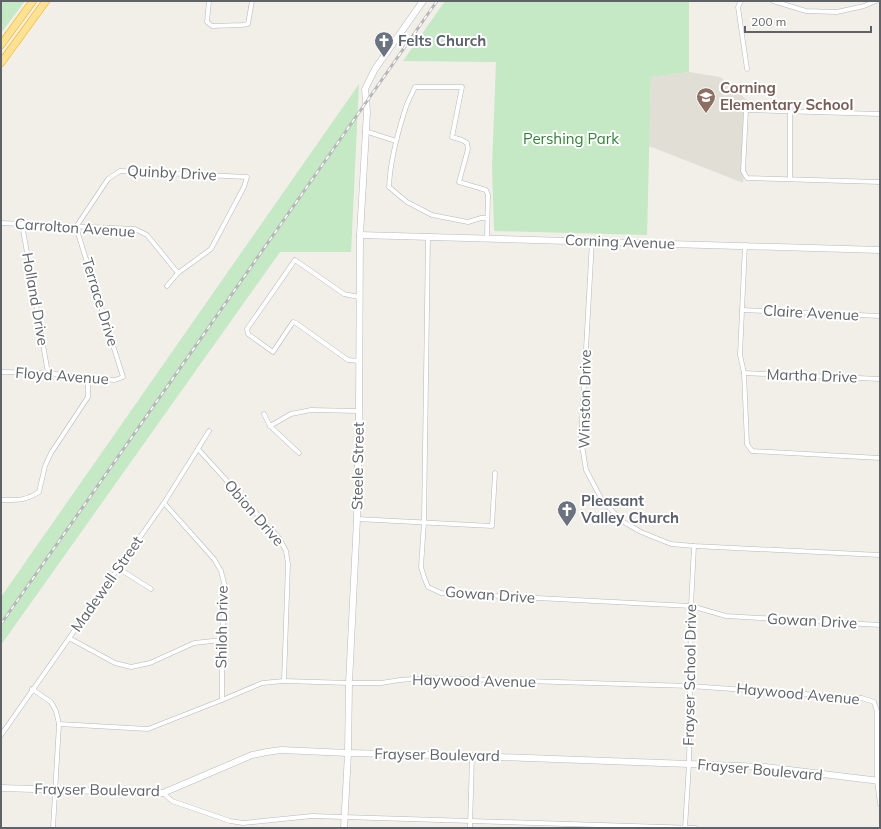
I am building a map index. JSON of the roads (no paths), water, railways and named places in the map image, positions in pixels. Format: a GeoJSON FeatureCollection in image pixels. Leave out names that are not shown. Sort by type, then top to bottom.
{"type":"FeatureCollection","features":[{"type":"Feature","properties":{"kind":"highway"},"geometry":{"type":"LineString","coordinates":[[1,45],[33,1]]}},
{"type":"Feature","properties":{"kind":"highway"},"geometry":{"type":"LineString","coordinates":[[1,63],[46,1]]}},
{"type":"Feature","properties":{"kind":"street"},"geometry":{"type":"LineString","coordinates":[[208,1],[207,22],[212,26],[248,24],[252,1]]}},
{"type":"Feature","properties":{"kind":"street","name":"Steele Street"},"geometry":{"type":"LineString","coordinates":[[344,828],[357,519],[360,234],[367,112],[364,89],[375,69],[423,1]]}},
{"type":"Feature","properties":{"kind":"street"},"geometry":{"type":"LineString","coordinates":[[741,1],[738,7],[748,69]]}},
{"type":"Feature","properties":{"kind":"street"},"geometry":{"type":"LineString","coordinates":[[773,1],[806,11],[837,12],[864,6],[876,1]]}},
{"type":"Feature","properties":{"kind":"street"},"geometry":{"type":"LineString","coordinates":[[487,218],[481,218],[468,222],[432,216],[407,202],[389,187],[389,179],[396,141],[405,108],[415,86],[462,87],[452,137],[467,143],[468,149],[459,182],[486,190],[488,195],[487,238]]}},
{"type":"Feature","properties":{"kind":"street"},"geometry":{"type":"LineString","coordinates":[[880,114],[746,110],[743,171],[747,178],[880,182]]}},
{"type":"Feature","properties":{"kind":"street"},"geometry":{"type":"LineString","coordinates":[[790,111],[790,180]]}},
{"type":"Feature","properties":{"kind":"street"},"geometry":{"type":"LineString","coordinates":[[365,131],[396,141]]}},
{"type":"Feature","properties":{"kind":"street","name":"Quinby Drive"},"geometry":{"type":"LineString","coordinates":[[76,227],[108,179],[120,170],[247,177],[244,187],[211,249],[178,273]]}},
{"type":"Feature","properties":{"kind":"street","name":"Carrolton Avenue"},"geometry":{"type":"LineString","coordinates":[[1,223],[135,229],[147,235],[178,273]]}},
{"type":"Feature","properties":{"kind":"street","name":"Holland Drive"},"geometry":{"type":"LineString","coordinates":[[22,224],[48,373]]}},
{"type":"Feature","properties":{"kind":"street","name":"Terrace Drive"},"geometry":{"type":"LineString","coordinates":[[76,227],[123,377]]}},
{"type":"Feature","properties":{"kind":"street","name":"Corning Avenue"},"geometry":{"type":"LineString","coordinates":[[360,234],[880,250]]}},
{"type":"Feature","properties":{"kind":"street","name":"Gowan Drive"},"geometry":{"type":"LineString","coordinates":[[428,236],[424,522],[421,567],[428,587],[441,593],[691,606],[726,616],[880,625]]}},
{"type":"Feature","properties":{"kind":"street","name":"Winston Drive"},"geometry":{"type":"LineString","coordinates":[[592,241],[581,439],[586,470],[602,500],[622,521],[641,532],[671,544],[880,554]]}},
{"type":"Feature","properties":{"kind":"street"},"geometry":{"type":"LineString","coordinates":[[745,245],[740,355],[744,373],[747,444],[752,451],[880,458]]}},
{"type":"Feature","properties":{"kind":"street"},"geometry":{"type":"LineString","coordinates":[[359,297],[344,294],[295,260],[247,329],[248,334],[273,352],[293,322],[348,360],[359,361]]}},
{"type":"Feature","properties":{"kind":"street"},"geometry":{"type":"LineString","coordinates":[[167,286],[178,273]]}},
{"type":"Feature","properties":{"kind":"street","name":"Claire Avenue"},"geometry":{"type":"LineString","coordinates":[[742,310],[880,316]]}},
{"type":"Feature","properties":{"kind":"street","name":"Floyd Avenue"},"geometry":{"type":"LineString","coordinates":[[1,372],[48,373],[115,380],[123,377]]}},
{"type":"Feature","properties":{"kind":"street","name":"Martha Drive"},"geometry":{"type":"LineString","coordinates":[[744,373],[880,379]]}},
{"type":"Feature","properties":{"kind":"street"},"geometry":{"type":"LineString","coordinates":[[1,500],[19,500],[31,497],[39,492],[51,452],[88,397],[88,378]]}},
{"type":"Feature","properties":{"kind":"street"},"geometry":{"type":"LineString","coordinates":[[270,426],[291,414],[311,410],[359,411]]}},
{"type":"Feature","properties":{"kind":"street"},"geometry":{"type":"LineString","coordinates":[[264,414],[270,426],[299,453]]}},
{"type":"Feature","properties":{"kind":"street","name":"Madewell Street"},"geometry":{"type":"LineString","coordinates":[[1,735],[164,503],[209,432]]}},
{"type":"Feature","properties":{"kind":"street","name":"Obion Drive"},"geometry":{"type":"LineString","coordinates":[[198,449],[279,538],[286,551],[288,564],[284,681]]}},
{"type":"Feature","properties":{"kind":"street"},"geometry":{"type":"LineString","coordinates":[[357,519],[492,526],[495,473]]}},
{"type":"Feature","properties":{"kind":"street","name":"Shiloh Drive"},"geometry":{"type":"LineString","coordinates":[[164,503],[214,559],[221,571],[225,587],[222,640],[222,700]]}},
{"type":"Feature","properties":{"kind":"street","name":"Frayser School Drive"},"geometry":{"type":"LineString","coordinates":[[685,828],[689,764],[691,606],[694,546]]}},
{"type":"Feature","properties":{"kind":"street"},"geometry":{"type":"LineString","coordinates":[[118,568],[151,590]]}},
{"type":"Feature","properties":{"kind":"street"},"geometry":{"type":"LineString","coordinates":[[69,638],[115,664],[132,667],[150,663],[194,643],[222,640]]}},
{"type":"Feature","properties":{"kind":"street","name":"Haywood Avenue"},"geometry":{"type":"LineString","coordinates":[[59,724],[148,729],[262,683],[284,681],[381,683],[427,678],[690,686],[862,698],[874,702],[877,711],[878,781]]}},
{"type":"Feature","properties":{"kind":"street"},"geometry":{"type":"LineString","coordinates":[[32,690],[51,702],[56,711],[59,724],[53,828]]}},
{"type":"Feature","properties":{"kind":"street","name":"Frayser Boulevard"},"geometry":{"type":"LineString","coordinates":[[1,788],[162,793],[252,755],[281,750],[765,767],[878,781]]}},
{"type":"Feature","properties":{"kind":"street"},"geometry":{"type":"LineString","coordinates":[[470,828],[472,756]]}},
{"type":"Feature","properties":{"kind":"street"},"geometry":{"type":"LineString","coordinates":[[878,781],[880,804]]}},
{"type":"Feature","properties":{"kind":"street"},"geometry":{"type":"LineString","coordinates":[[162,793],[172,801],[230,821],[243,822],[312,816],[696,828]]}},
{"type":"Feature","properties":{"kind":"railway"},"geometry":{"type":"LineString","coordinates":[[1,624],[437,1]]}},
{"type":"Feature","properties":{"kind":"place","name":"Felts Church"},"geometry":{"type":"Point","coordinates":[384,58]}},
{"type":"Feature","properties":{"kind":"place","name":"Corning Elementary School"},"geometry":{"type":"Point","coordinates":[706,114]}},
{"type":"Feature","properties":{"kind":"place","name":"Pleasant Valley Church"},"geometry":{"type":"Point","coordinates":[567,527]}},
{"type":"Feature","properties":{"kind":"park label","name":"Pershing Park"},"geometry":{"type":"Point","coordinates":[571,139]}}]}
